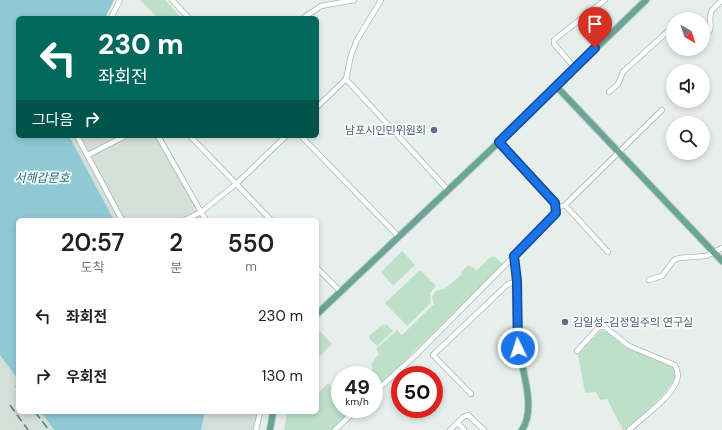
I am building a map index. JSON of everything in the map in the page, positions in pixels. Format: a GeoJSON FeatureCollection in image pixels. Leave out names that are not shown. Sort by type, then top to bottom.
{"type":"FeatureCollection","features":[{"type":"Feature","properties":{"kind":"main road"},"geometry":{"type":"LineString","coordinates":[[319,312],[399,237],[447,189],[499,142],[646,0]]}},
{"type":"Feature","properties":{"kind":"main road"},"geometry":{"type":"LineString","coordinates":[[556,86],[722,261]]}},
{"type":"Feature","properties":{"kind":"main road"},"geometry":{"type":"LineString","coordinates":[[514,256],[517,281],[517,337],[519,354],[526,378],[527,392],[527,417],[522,430]]}},
{"type":"Feature","properties":{"kind":"main road"},"geometry":{"type":"LineString","coordinates":[[270,430],[273,414]]}},
{"type":"Feature","properties":{"kind":"street"},"geometry":{"type":"LineString","coordinates":[[112,16],[120,0]]}},
{"type":"Feature","properties":{"kind":"street"},"geometry":{"type":"LineString","coordinates":[[172,0],[187,16]]}},
{"type":"Feature","properties":{"kind":"street"},"geometry":{"type":"LineString","coordinates":[[306,16],[321,6],[354,0]]}},
{"type":"Feature","properties":{"kind":"street"},"geometry":{"type":"LineString","coordinates":[[319,105],[346,79],[351,55],[357,40],[381,0]]}},
{"type":"Feature","properties":{"kind":"street"},"geometry":{"type":"LineString","coordinates":[[575,68],[554,44],[554,40],[606,0]]}},
{"type":"Feature","properties":{"kind":"street"},"geometry":{"type":"LineString","coordinates":[[710,30],[712,11],[722,0]]}},
{"type":"Feature","properties":{"kind":"street"},"geometry":{"type":"LineString","coordinates":[[609,92],[618,84],[623,72],[666,33]]}},
{"type":"Feature","properties":{"kind":"street"},"geometry":{"type":"LineString","coordinates":[[346,79],[447,189]]}},
{"type":"Feature","properties":{"kind":"street"},"geometry":{"type":"LineString","coordinates":[[383,385],[417,354],[514,256],[553,216],[557,208],[565,205],[619,154],[662,110]]}},
{"type":"Feature","properties":{"kind":"street"},"geometry":{"type":"LineString","coordinates":[[78,138],[121,218]]}},
{"type":"Feature","properties":{"kind":"street"},"geometry":{"type":"LineString","coordinates":[[88,155],[121,138]]}},
{"type":"Feature","properties":{"kind":"street"},"geometry":{"type":"LineString","coordinates":[[159,138],[205,218]]}},
{"type":"Feature","properties":{"kind":"street"},"geometry":{"type":"LineString","coordinates":[[192,138],[269,218]]}},
{"type":"Feature","properties":{"kind":"street"},"geometry":{"type":"LineString","coordinates":[[189,218],[201,212],[236,184],[284,138]]}},
{"type":"Feature","properties":{"kind":"street"},"geometry":{"type":"LineString","coordinates":[[303,138],[399,237]]}},
{"type":"Feature","properties":{"kind":"street"},"geometry":{"type":"LineString","coordinates":[[499,142],[555,203],[557,208]]}},
{"type":"Feature","properties":{"kind":"street"},"geometry":{"type":"LineString","coordinates":[[565,205],[608,252]]}},
{"type":"Feature","properties":{"kind":"street"},"geometry":{"type":"LineString","coordinates":[[649,280],[662,276],[674,260],[680,258],[706,256],[722,248]]}},
{"type":"Feature","properties":{"kind":"street"},"geometry":{"type":"LineString","coordinates":[[319,270],[340,291]]}},
{"type":"Feature","properties":{"kind":"street"},"geometry":{"type":"LineString","coordinates":[[471,394],[433,355],[508,284],[517,281]]}},
{"type":"Feature","properties":{"kind":"street"},"geometry":{"type":"LineString","coordinates":[[577,351],[599,327],[605,327],[629,346],[675,365],[678,370],[677,381],[668,394],[629,430]]}},
{"type":"Feature","properties":{"kind":"street"},"geometry":{"type":"LineString","coordinates":[[256,430],[260,414]]}},
{"type":"Feature","properties":{"kind":"street"},"geometry":{"type":"LineString","coordinates":[[450,430],[463,416],[468,415],[484,430]]}},
{"type":"Feature","properties":{"kind":"street"},"geometry":{"type":"LineString","coordinates":[[335,430],[348,418]]}},
{"type":"Feature","properties":{"kind":"street"},"geometry":{"type":"LineString","coordinates":[[458,423],[464,430]]}},
{"type":"Feature","properties":{"kind":"shaded area"},"geometry":{"type":"Polygon","coordinates":[[[70,138],[163,138],[207,218],[113,218],[70,138]]]}},
{"type":"Feature","properties":{"kind":"shaded area"},"geometry":{"type":"Polygon","coordinates":[[[0,355],[16,377],[16,414],[42,414],[54,430],[0,430],[0,355]]]}},
{"type":"Feature","properties":{"kind":"shaded area"},"geometry":{"type":"Polygon","coordinates":[[[205,414],[259,414],[256,430],[201,430],[205,414]]]}},
{"type":"Feature","properties":{"kind":"green space"},"geometry":{"type":"Polygon","coordinates":[[[140,0],[165,0],[180,16],[156,16],[140,0]]]}},
{"type":"Feature","properties":{"kind":"green space"},"geometry":{"type":"Polygon","coordinates":[[[402,251],[415,265],[393,286],[381,272],[402,251]]]}},
{"type":"Feature","properties":{"kind":"green space"},"geometry":{"type":"Polygon","coordinates":[[[494,256],[503,264],[399,366],[391,366],[391,374],[383,382],[383,366],[372,366],[371,364],[379,354],[376,349],[397,330],[402,335],[434,304],[432,297],[436,291],[446,288],[462,274],[461,272],[468,265],[477,270],[488,259],[494,256]]]}},
{"type":"Feature","properties":{"kind":"green space"},"geometry":{"type":"Polygon","coordinates":[[[420,270],[436,286],[430,293],[431,303],[407,326],[385,303],[420,270]]]}},
{"type":"Feature","properties":{"kind":"green space"},"geometry":{"type":"Polygon","coordinates":[[[383,324],[384,326],[386,324],[393,331],[377,346],[369,336],[383,324]]]}},
{"type":"Feature","properties":{"kind":"green space"},"geometry":{"type":"Polygon","coordinates":[[[319,330],[332,344],[319,357],[319,330]]]}},
{"type":"Feature","properties":{"kind":"green space"},"geometry":{"type":"Polygon","coordinates":[[[601,330],[609,333],[625,347],[673,367],[676,372],[672,384],[666,391],[625,430],[623,430],[607,399],[600,400],[596,392],[585,393],[578,355],[601,330]]]}},
{"type":"Feature","properties":{"kind":"green space"},"geometry":{"type":"Polygon","coordinates":[[[328,383],[331,387],[331,418],[345,418],[332,430],[284,430],[287,414],[319,414],[319,392],[328,383]]]}},
{"type":"Feature","properties":{"kind":"water","name":"서해갑문호"},"geometry":{"type":"Polygon","coordinates":[[[0,0],[114,0],[106,16],[16,16],[16,138],[70,138],[113,218],[16,218],[16,377],[0,355],[0,0]]]}},
{"type":"Feature","properties":{"kind":"water"},"geometry":{"type":"Polygon","coordinates":[[[42,414],[205,414],[201,430],[54,430],[42,414]]]}},
{"type":"Feature","properties":{"kind":"railway"},"geometry":{"type":"LineString","coordinates":[[10,405],[16,413]]}},
{"type":"Feature","properties":{"kind":"railway"},"geometry":{"type":"LineString","coordinates":[[16,414],[28,430]]}},
{"type":"Feature","properties":{"kind":"railway"},"geometry":{"type":"LineString","coordinates":[[37,414],[49,430]]}},
{"type":"Feature","properties":{"kind":"place","name":"남포시인민위원회"},"geometry":{"type":"Point","coordinates":[434,130]}},
{"type":"Feature","properties":{"kind":"place","name":"김일성-김정일주의 연구실"},"geometry":{"type":"Point","coordinates":[565,322]}},
{"type":"Feature","properties":{"kind":"route"},"geometry":{"type":"LineString","coordinates":[[518,348],[517,281],[514,256],[551,219],[556,213],[557,208],[555,203],[499,142],[595,48]]}}]}
